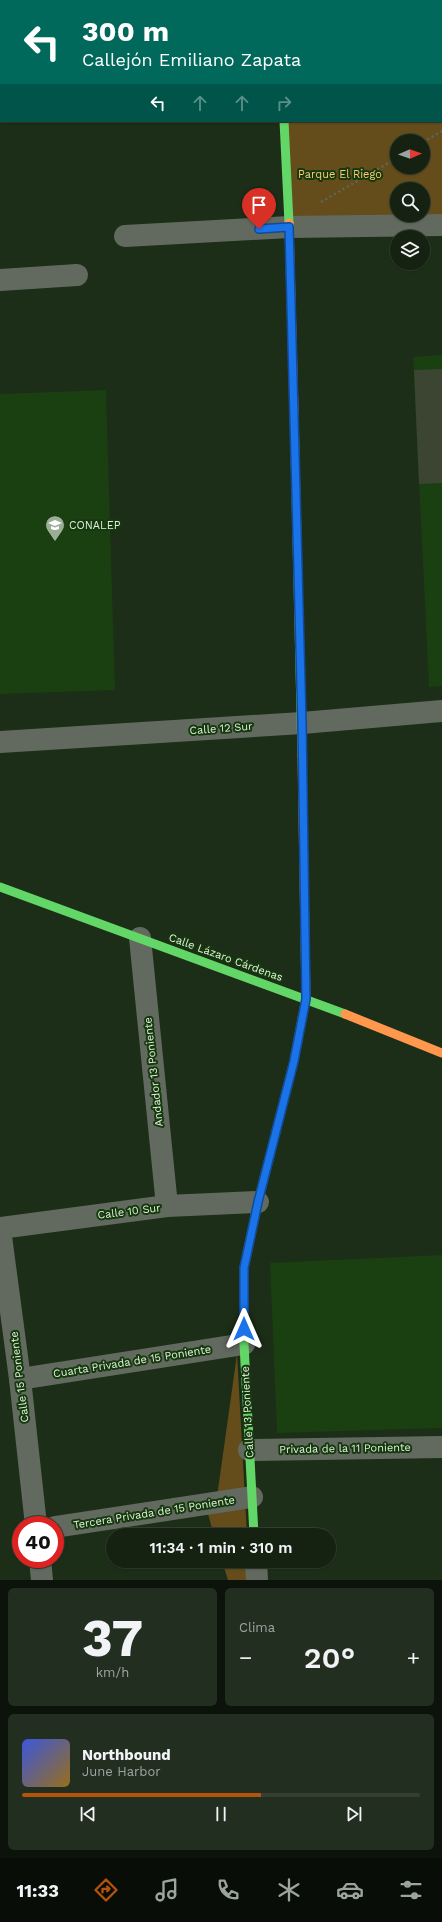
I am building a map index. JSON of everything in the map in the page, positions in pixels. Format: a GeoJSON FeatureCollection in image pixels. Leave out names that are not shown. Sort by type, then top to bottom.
{"type":"FeatureCollection","features":[{"type":"Feature","properties":{"kind":"street","name":"Calle 13 Poniente"},"geometry":{"type":"LineString","coordinates":[[254,1528],[244,1344],[244,1268],[258,1202],[294,1061],[306,999],[302,723],[289,227],[284,122]]}},
{"type":"Feature","properties":{"kind":"street"},"geometry":{"type":"LineString","coordinates":[[125,236],[289,227],[442,225]]}},
{"type":"Feature","properties":{"kind":"street"},"geometry":{"type":"LineString","coordinates":[[0,280],[77,275]]}},
{"type":"Feature","properties":{"kind":"street","name":"Calle 12 Sur"},"geometry":{"type":"LineString","coordinates":[[0,742],[302,723],[442,711]]}},
{"type":"Feature","properties":{"kind":"street","name":"Calle Lázaro Cárdenas"},"geometry":{"type":"LineString","coordinates":[[0,888],[306,999],[442,1053]]}},
{"type":"Feature","properties":{"kind":"street","name":"Andador 13 Poniente"},"geometry":{"type":"LineString","coordinates":[[140,938],[167,1206]]}},
{"type":"Feature","properties":{"kind":"street","name":"Calle 10 Sur"},"geometry":{"type":"LineString","coordinates":[[0,1228],[167,1206],[258,1202]]}},
{"type":"Feature","properties":{"kind":"street","name":"Calle 15 Poniente"},"geometry":{"type":"LineString","coordinates":[[0,1228],[20,1379],[35,1516]]}},
{"type":"Feature","properties":{"kind":"street","name":"Cuarta Privada de 15 Poniente"},"geometry":{"type":"LineString","coordinates":[[20,1379],[244,1344]]}},
{"type":"Feature","properties":{"kind":"street","name":"Privada de la 11 Poniente"},"geometry":{"type":"LineString","coordinates":[[249,1450],[442,1447]]}},
{"type":"Feature","properties":{"kind":"street","name":"Tercera Privada de 15 Poniente"},"geometry":{"type":"LineString","coordinates":[[64,1526],[252,1497]]}},
{"type":"Feature","properties":{"kind":"street"},"geometry":{"type":"LineString","coordinates":[[41,1568],[42,1580]]}},
{"type":"Feature","properties":{"kind":"street"},"geometry":{"type":"LineString","coordinates":[[256,1568],[257,1580]]}},
{"type":"Feature","properties":{"kind":"path"},"geometry":{"type":"LineString","coordinates":[[430,138],[442,131]]}},
{"type":"Feature","properties":{"kind":"path"},"geometry":{"type":"LineString","coordinates":[[318,204],[390,162]]}},
{"type":"Feature","properties":{"kind":"shaded area"},"geometry":{"type":"Polygon","coordinates":[[[442,355],[442,686],[429,687],[413,357],[442,355]]]}},
{"type":"Feature","properties":{"kind":"shaded area","name":"CONALEP"},"geometry":{"type":"Polygon","coordinates":[[[106,390],[115,690],[0,694],[0,394],[106,390]]]}},
{"type":"Feature","properties":{"kind":"shaded area"},"geometry":{"type":"Polygon","coordinates":[[[442,1255],[442,1428],[277,1433],[270,1263],[442,1255]]]}},
{"type":"Feature","properties":{"kind":"green space","name":"Parque El Riego"},"geometry":{"type":"Polygon","coordinates":[[[284,122],[442,122],[442,224],[289,227],[284,122]]]}},
{"type":"Feature","properties":{"kind":"green space"},"geometry":{"type":"Polygon","coordinates":[[[237,1354],[247,1528],[212,1528],[208,1514],[217,1497],[237,1354]]]}},
{"type":"Feature","properties":{"kind":"green space"},"geometry":{"type":"Polygon","coordinates":[[[224,1568],[248,1568],[248,1580],[228,1580],[224,1568]]]}},
{"type":"Feature","properties":{"kind":"building"},"geometry":{"type":"Polygon","coordinates":[[[442,369],[442,483],[419,484],[414,370],[442,369]]]}},
{"type":"Feature","properties":{"kind":"traffic: fast"},"geometry":{"type":"LineString","coordinates":[[284,122],[289,223]]}},
{"type":"Feature","properties":{"kind":"traffic: fast"},"geometry":{"type":"LineString","coordinates":[[294,410],[302,755]]}},
{"type":"Feature","properties":{"kind":"traffic: fast"},"geometry":{"type":"LineString","coordinates":[[0,887],[345,1014]]}},
{"type":"Feature","properties":{"kind":"traffic: fast"},"geometry":{"type":"LineString","coordinates":[[254,1528],[244,1344],[244,1268],[258,1202],[294,1061],[302,1019]]}},
{"type":"Feature","properties":{"kind":"traffic: slow"},"geometry":{"type":"LineString","coordinates":[[289,223],[294,410]]}},
{"type":"Feature","properties":{"kind":"traffic: slow"},"geometry":{"type":"LineString","coordinates":[[302,755],[306,999],[302,1019]]}},
{"type":"Feature","properties":{"kind":"traffic: slow"},"geometry":{"type":"LineString","coordinates":[[345,1014],[442,1053]]}},
{"type":"Feature","properties":{"kind":"place","name":"CONALEP"},"geometry":{"type":"Point","coordinates":[55,542]}},
{"type":"Feature","properties":{"kind":"route"},"geometry":{"type":"LineString","coordinates":[[244,1329],[244,1268],[258,1202],[294,1061],[306,999],[302,723],[289,227],[259,229]]}}]}
